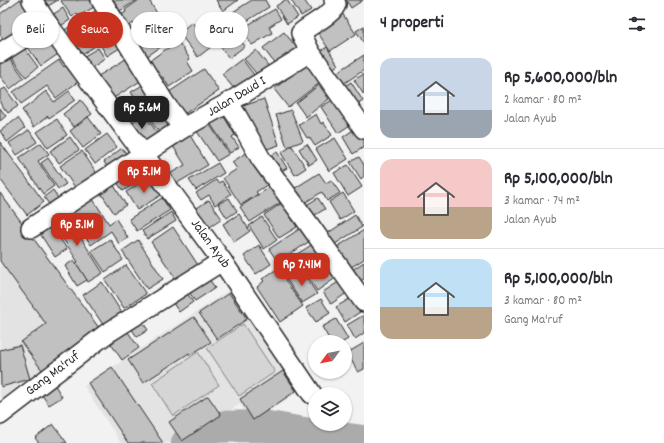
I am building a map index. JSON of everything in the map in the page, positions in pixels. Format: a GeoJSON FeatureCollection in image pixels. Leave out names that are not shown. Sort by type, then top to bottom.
{"type":"FeatureCollection","features":[{"type":"Feature","properties":{"kind":"street","name":"Jalan Ayub"},"geometry":{"type":"LineString","coordinates":[[32,0],[40,12]]}},
{"type":"Feature","properties":{"kind":"street"},"geometry":{"type":"LineString","coordinates":[[101,0],[166,105],[183,128]]}},
{"type":"Feature","properties":{"kind":"street"},"geometry":{"type":"LineString","coordinates":[[334,0],[336,4],[334,8],[301,33],[310,52],[364,129]]}},
{"type":"Feature","properties":{"kind":"street","name":"Jalan Ayub"},"geometry":{"type":"LineString","coordinates":[[59,39],[222,261],[308,388]]}},
{"type":"Feature","properties":{"kind":"street"},"geometry":{"type":"LineString","coordinates":[[0,54],[12,46]]}},
{"type":"Feature","properties":{"kind":"street","name":"Jalan Daud I"},"geometry":{"type":"LineString","coordinates":[[31,228],[183,128],[228,103],[310,52]]}},
{"type":"Feature","properties":{"kind":"street"},"geometry":{"type":"LineString","coordinates":[[228,103],[261,158],[364,302]]}},
{"type":"Feature","properties":{"kind":"street","name":"Gang Ma'ruf"},"geometry":{"type":"LineString","coordinates":[[0,415],[106,334],[222,261]]}},
{"type":"Feature","properties":{"kind":"shaded area"},"geometry":{"type":"Polygon","coordinates":[[[0,191],[103,332],[6,404],[0,395],[0,191]]]}},
{"type":"Feature","properties":{"kind":"shaded area"},"geometry":{"type":"Polygon","coordinates":[[[231,289],[299,391],[252,422],[240,404],[181,443],[121,443],[84,386],[231,289]]]}},
{"type":"Feature","properties":{"kind":"shaded area"},"geometry":{"type":"Polygon","coordinates":[[[243,324],[275,372],[239,396],[207,348],[243,324]]]}},
{"type":"Feature","properties":{"kind":"shaded area"},"geometry":{"type":"Polygon","coordinates":[[[198,352],[219,385],[173,416],[152,383],[198,352]]]}},
{"type":"Feature","properties":{"kind":"building"},"geometry":{"type":"Polygon","coordinates":[[[0,0],[10,0],[0,8],[0,0]]]}},
{"type":"Feature","properties":{"kind":"building"},"geometry":{"type":"Polygon","coordinates":[[[19,0],[25,0],[34,12],[12,12],[12,37],[5,42],[0,35],[0,14],[19,0]]]}},
{"type":"Feature","properties":{"kind":"building"},"geometry":{"type":"Polygon","coordinates":[[[44,0],[58,0],[48,6],[44,0]]]}},
{"type":"Feature","properties":{"kind":"building"},"geometry":{"type":"Polygon","coordinates":[[[90,0],[94,7],[86,12],[69,12],[61,1],[90,0]]]}},
{"type":"Feature","properties":{"kind":"building"},"geometry":{"type":"Polygon","coordinates":[[[113,0],[137,0],[120,11],[113,0]]]}},
{"type":"Feature","properties":{"kind":"building"},"geometry":{"type":"Polygon","coordinates":[[[139,0],[149,0],[156,12],[131,12],[131,25],[127,28],[123,22],[123,14],[126,12],[125,10],[139,0]]]}},
{"type":"Feature","properties":{"kind":"building"},"geometry":{"type":"Polygon","coordinates":[[[216,0],[238,0],[223,11],[216,0]]]}},
{"type":"Feature","properties":{"kind":"building"},"geometry":{"type":"Polygon","coordinates":[[[252,0],[265,0],[269,7],[248,20],[248,12],[233,12],[252,0]]]}},
{"type":"Feature","properties":{"kind":"building"},"geometry":{"type":"Polygon","coordinates":[[[287,0],[298,17],[287,24],[276,6],[287,0]]]}},
{"type":"Feature","properties":{"kind":"building"},"geometry":{"type":"Polygon","coordinates":[[[291,0],[304,0],[311,10],[301,16],[291,0]]]}},
{"type":"Feature","properties":{"kind":"building"},"geometry":{"type":"Polygon","coordinates":[[[346,0],[363,0],[351,8],[346,0]]]}},
{"type":"Feature","properties":{"kind":"building"},"geometry":{"type":"Polygon","coordinates":[[[63,8],[67,15],[67,22],[59,27],[59,12],[57,12],[63,8]]]}},
{"type":"Feature","properties":{"kind":"building"},"geometry":{"type":"Polygon","coordinates":[[[98,9],[100,12],[93,12],[98,9]]]}},
{"type":"Feature","properties":{"kind":"building"},"geometry":{"type":"Polygon","coordinates":[[[275,9],[281,19],[269,27],[272,33],[252,45],[248,39],[248,25],[275,9]]]}},
{"type":"Feature","properties":{"kind":"building"},"geometry":{"type":"Polygon","coordinates":[[[342,13],[356,34],[330,51],[316,30],[342,13]]]}},
{"type":"Feature","properties":{"kind":"building"},"geometry":{"type":"Polygon","coordinates":[[[192,22],[195,26],[195,48],[210,48],[198,57],[187,43],[187,26],[192,22]]]}},
{"type":"Feature","properties":{"kind":"building"},"geometry":{"type":"Polygon","coordinates":[[[364,26],[364,43],[356,31],[364,26]]]}},
{"type":"Feature","properties":{"kind":"building"},"geometry":{"type":"Polygon","coordinates":[[[67,28],[67,38],[63,31],[67,28]]]}},
{"type":"Feature","properties":{"kind":"building"},"geometry":{"type":"Polygon","coordinates":[[[284,32],[297,48],[276,65],[263,48],[284,32]]]}},
{"type":"Feature","properties":{"kind":"building"},"geometry":{"type":"Polygon","coordinates":[[[327,47],[338,65],[326,73],[315,55],[327,47]]]}},
{"type":"Feature","properties":{"kind":"building"},"geometry":{"type":"Polygon","coordinates":[[[18,48],[24,48],[38,67],[26,77],[9,55],[18,48]]]}},
{"type":"Feature","properties":{"kind":"building"},"geometry":{"type":"Polygon","coordinates":[[[28,48],[58,48],[61,52],[41,66],[28,48]]]}},
{"type":"Feature","properties":{"kind":"building"},"geometry":{"type":"Polygon","coordinates":[[[73,48],[92,48],[79,56],[73,48]]]}},
{"type":"Feature","properties":{"kind":"building"},"geometry":{"type":"Polygon","coordinates":[[[98,48],[105,59],[88,70],[81,58],[98,48]]]}},
{"type":"Feature","properties":{"kind":"building"},"geometry":{"type":"Polygon","coordinates":[[[102,48],[120,48],[107,56],[102,48]]]}},
{"type":"Feature","properties":{"kind":"building"},"geometry":{"type":"Polygon","coordinates":[[[136,48],[159,48],[143,59],[136,48]]]}},
{"type":"Feature","properties":{"kind":"building"},"geometry":{"type":"Polygon","coordinates":[[[168,48],[183,48],[190,59],[187,61],[193,71],[169,87],[163,77],[157,80],[146,63],[168,48]]]}},
{"type":"Feature","properties":{"kind":"building"},"geometry":{"type":"Polygon","coordinates":[[[221,48],[242,48],[229,58],[221,48]]]}},
{"type":"Feature","properties":{"kind":"building"},"geometry":{"type":"Polygon","coordinates":[[[256,50],[270,68],[259,77],[244,59],[256,50]]]}},
{"type":"Feature","properties":{"kind":"building"},"geometry":{"type":"Polygon","coordinates":[[[364,55],[364,70],[340,86],[333,75],[364,55]]]}},
{"type":"Feature","properties":{"kind":"building"},"geometry":{"type":"Polygon","coordinates":[[[9,57],[24,78],[10,89],[0,76],[0,64],[9,57]]]}},
{"type":"Feature","properties":{"kind":"building"},"geometry":{"type":"Polygon","coordinates":[[[129,57],[142,80],[109,101],[95,78],[129,57]]]}},
{"type":"Feature","properties":{"kind":"building"},"geometry":{"type":"Polygon","coordinates":[[[242,59],[254,75],[235,90],[222,74],[242,59]]]}},
{"type":"Feature","properties":{"kind":"building"},"geometry":{"type":"Polygon","coordinates":[[[59,60],[64,67],[66,65],[79,81],[56,98],[47,86],[21,104],[13,92],[59,60]]]}},
{"type":"Feature","properties":{"kind":"building"},"geometry":{"type":"Polygon","coordinates":[[[311,60],[325,79],[288,107],[274,89],[311,60]]]}},
{"type":"Feature","properties":{"kind":"building"},"geometry":{"type":"Polygon","coordinates":[[[204,69],[219,91],[181,116],[166,94],[204,69]]]}},
{"type":"Feature","properties":{"kind":"building"},"geometry":{"type":"Polygon","coordinates":[[[364,74],[364,95],[354,80],[364,74]]]}},
{"type":"Feature","properties":{"kind":"building"},"geometry":{"type":"Polygon","coordinates":[[[351,82],[363,101],[352,108],[340,89],[351,82]]]}},
{"type":"Feature","properties":{"kind":"building"},"geometry":{"type":"Polygon","coordinates":[[[146,83],[153,93],[137,102],[131,92],[146,83]]]}},
{"type":"Feature","properties":{"kind":"building"},"geometry":{"type":"Polygon","coordinates":[[[319,85],[329,99],[306,117],[296,103],[319,85]]]}},
{"type":"Feature","properties":{"kind":"building"},"geometry":{"type":"Polygon","coordinates":[[[5,88],[18,106],[8,113],[0,103],[0,91],[5,88]]]}},
{"type":"Feature","properties":{"kind":"building"},"geometry":{"type":"Polygon","coordinates":[[[46,91],[54,102],[69,91],[75,100],[49,118],[48,116],[34,127],[22,110],[46,91]]]}},
{"type":"Feature","properties":{"kind":"building"},"geometry":{"type":"Polygon","coordinates":[[[337,97],[353,123],[338,133],[321,107],[337,97]]]}},
{"type":"Feature","properties":{"kind":"building"},"geometry":{"type":"Polygon","coordinates":[[[264,99],[279,145],[258,152],[243,106],[264,99]]]}},
{"type":"Feature","properties":{"kind":"building"},"geometry":{"type":"Polygon","coordinates":[[[81,100],[92,114],[74,127],[63,114],[81,100]]]}},
{"type":"Feature","properties":{"kind":"building"},"geometry":{"type":"Polygon","coordinates":[[[155,100],[172,123],[159,132],[142,109],[155,100]]]}},
{"type":"Feature","properties":{"kind":"building"},"geometry":{"type":"Polygon","coordinates":[[[0,108],[6,116],[0,121],[0,108]]]}},
{"type":"Feature","properties":{"kind":"building"},"geometry":{"type":"Polygon","coordinates":[[[291,110],[303,141],[287,147],[276,115],[291,110]]]}},
{"type":"Feature","properties":{"kind":"building"},"geometry":{"type":"Polygon","coordinates":[[[144,114],[158,134],[141,146],[127,126],[144,114]]]}},
{"type":"Feature","properties":{"kind":"building"},"geometry":{"type":"Polygon","coordinates":[[[316,114],[321,124],[323,122],[332,135],[315,146],[309,137],[307,138],[299,125],[316,114]]]}},
{"type":"Feature","properties":{"kind":"building"},"geometry":{"type":"Polygon","coordinates":[[[223,115],[235,135],[232,137],[239,147],[230,153],[210,123],[223,115]]]}},
{"type":"Feature","properties":{"kind":"building"},"geometry":{"type":"Polygon","coordinates":[[[88,117],[101,134],[83,148],[70,131],[88,117]]]}},
{"type":"Feature","properties":{"kind":"building"},"geometry":{"type":"Polygon","coordinates":[[[18,118],[25,128],[7,142],[0,131],[18,118]]]}},
{"type":"Feature","properties":{"kind":"building"},"geometry":{"type":"Polygon","coordinates":[[[57,119],[67,135],[48,148],[37,132],[57,119]]]}},
{"type":"Feature","properties":{"kind":"building"},"geometry":{"type":"Polygon","coordinates":[[[208,122],[229,154],[217,161],[196,130],[208,122]]]}},
{"type":"Feature","properties":{"kind":"building"},"geometry":{"type":"Polygon","coordinates":[[[356,128],[364,140],[364,147],[353,154],[343,137],[356,128]]]}},
{"type":"Feature","properties":{"kind":"building"},"geometry":{"type":"Polygon","coordinates":[[[29,130],[37,142],[17,155],[9,143],[29,130]]]}},
{"type":"Feature","properties":{"kind":"building"},"geometry":{"type":"Polygon","coordinates":[[[188,132],[208,165],[172,186],[166,176],[185,165],[171,143],[188,132]]]}},
{"type":"Feature","properties":{"kind":"building"},"geometry":{"type":"Polygon","coordinates":[[[107,134],[117,147],[95,164],[85,150],[107,134]]]}},
{"type":"Feature","properties":{"kind":"building"},"geometry":{"type":"Polygon","coordinates":[[[70,137],[79,150],[59,163],[50,151],[70,137]]]}},
{"type":"Feature","properties":{"kind":"building"},"geometry":{"type":"Polygon","coordinates":[[[335,138],[348,159],[329,171],[316,149],[335,138]]]}},
{"type":"Feature","properties":{"kind":"building"},"geometry":{"type":"Polygon","coordinates":[[[0,142],[44,202],[27,215],[0,179],[0,142]]]}},
{"type":"Feature","properties":{"kind":"building"},"geometry":{"type":"Polygon","coordinates":[[[41,143],[49,154],[38,161],[54,186],[43,194],[19,158],[41,143]]]}},
{"type":"Feature","properties":{"kind":"building"},"geometry":{"type":"Polygon","coordinates":[[[307,144],[317,160],[309,165],[299,149],[307,144]]]}},
{"type":"Feature","properties":{"kind":"building"},"geometry":{"type":"Polygon","coordinates":[[[292,146],[306,168],[295,175],[281,153],[292,146]]]}},
{"type":"Feature","properties":{"kind":"building"},"geometry":{"type":"Polygon","coordinates":[[[122,148],[129,157],[110,171],[104,162],[122,148]]]}},
{"type":"Feature","properties":{"kind":"building"},"geometry":{"type":"Polygon","coordinates":[[[252,149],[273,181],[256,192],[258,194],[241,205],[223,178],[237,169],[232,162],[252,149]]]}},
{"type":"Feature","properties":{"kind":"building"},"geometry":{"type":"Polygon","coordinates":[[[82,151],[98,175],[77,190],[60,166],[82,151]]]}},
{"type":"Feature","properties":{"kind":"building"},"geometry":{"type":"Polygon","coordinates":[[[277,152],[287,168],[275,175],[265,159],[277,152]]]}},
{"type":"Feature","properties":{"kind":"building"},"geometry":{"type":"Polygon","coordinates":[[[359,157],[364,165],[364,176],[361,179],[350,162],[359,157]]]}},
{"type":"Feature","properties":{"kind":"building"},"geometry":{"type":"Polygon","coordinates":[[[48,158],[66,184],[58,189],[41,163],[48,158]]]}},
{"type":"Feature","properties":{"kind":"building"},"geometry":{"type":"Polygon","coordinates":[[[140,163],[148,175],[123,191],[115,179],[140,163]]]}},
{"type":"Feature","properties":{"kind":"building"},"geometry":{"type":"Polygon","coordinates":[[[218,163],[224,173],[196,190],[189,180],[218,163]]]}},
{"type":"Feature","properties":{"kind":"building"},"geometry":{"type":"Polygon","coordinates":[[[348,165],[362,187],[348,196],[334,173],[348,165]]]}},
{"type":"Feature","properties":{"kind":"building"},"geometry":{"type":"Polygon","coordinates":[[[319,173],[326,183],[331,180],[340,193],[327,201],[322,192],[301,205],[292,190],[319,173]]]}},
{"type":"Feature","properties":{"kind":"building"},"geometry":{"type":"Polygon","coordinates":[[[150,177],[161,195],[137,210],[126,192],[150,177]]]}},
{"type":"Feature","properties":{"kind":"building"},"geometry":{"type":"Polygon","coordinates":[[[110,179],[126,205],[114,213],[97,187],[110,179]]]}},
{"type":"Feature","properties":{"kind":"building"},"geometry":{"type":"Polygon","coordinates":[[[216,180],[218,183],[222,181],[231,194],[215,205],[209,195],[201,200],[196,193],[216,180]]]}},
{"type":"Feature","properties":{"kind":"building"},"geometry":{"type":"Polygon","coordinates":[[[273,185],[283,201],[250,222],[240,207],[273,185]]]}},
{"type":"Feature","properties":{"kind":"building"},"geometry":{"type":"Polygon","coordinates":[[[53,190],[60,201],[51,207],[44,197],[53,190]]]}},
{"type":"Feature","properties":{"kind":"building"},"geometry":{"type":"Polygon","coordinates":[[[0,193],[102,332],[45,374],[21,342],[46,324],[0,261],[0,193]]]}},
{"type":"Feature","properties":{"kind":"building"},"geometry":{"type":"Polygon","coordinates":[[[89,193],[109,224],[116,219],[128,238],[119,244],[111,231],[91,245],[67,207],[89,193]]]}},
{"type":"Feature","properties":{"kind":"building"},"geometry":{"type":"Polygon","coordinates":[[[343,193],[354,211],[340,220],[329,202],[343,193]]]}},
{"type":"Feature","properties":{"kind":"building"},"geometry":{"type":"Polygon","coordinates":[[[162,198],[170,210],[137,231],[129,219],[162,198]]]}},
{"type":"Feature","properties":{"kind":"building"},"geometry":{"type":"Polygon","coordinates":[[[229,198],[237,211],[227,218],[218,204],[229,198]]]}},
{"type":"Feature","properties":{"kind":"building"},"geometry":{"type":"Polygon","coordinates":[[[318,198],[325,209],[310,218],[303,207],[318,198]]]}},
{"type":"Feature","properties":{"kind":"building"},"geometry":{"type":"Polygon","coordinates":[[[209,200],[222,219],[204,231],[191,212],[209,200]]]}},
{"type":"Feature","properties":{"kind":"building"},"geometry":{"type":"Polygon","coordinates":[[[282,203],[297,227],[279,238],[264,215],[282,203]]]}},
{"type":"Feature","properties":{"kind":"building"},"geometry":{"type":"Polygon","coordinates":[[[64,211],[103,273],[88,282],[76,263],[78,262],[51,220],[64,211]]]}},
{"type":"Feature","properties":{"kind":"building"},"geometry":{"type":"Polygon","coordinates":[[[171,212],[176,221],[147,239],[142,231],[171,212]]]}},
{"type":"Feature","properties":{"kind":"building"},"geometry":{"type":"Polygon","coordinates":[[[239,214],[250,231],[234,242],[223,224],[239,214]]]}},
{"type":"Feature","properties":{"kind":"building"},"geometry":{"type":"Polygon","coordinates":[[[355,215],[362,227],[335,244],[328,233],[355,215]]]}},
{"type":"Feature","properties":{"kind":"building"},"geometry":{"type":"Polygon","coordinates":[[[262,217],[277,240],[264,249],[249,226],[262,217]]]}},
{"type":"Feature","properties":{"kind":"building"},"geometry":{"type":"Polygon","coordinates":[[[49,222],[67,249],[55,257],[37,229],[49,222]]]}},
{"type":"Feature","properties":{"kind":"building"},"geometry":{"type":"Polygon","coordinates":[[[173,227],[198,265],[176,279],[151,242],[173,227]]]}},
{"type":"Feature","properties":{"kind":"building"},"geometry":{"type":"Polygon","coordinates":[[[301,228],[310,241],[278,262],[269,249],[301,228]]]}},
{"type":"Feature","properties":{"kind":"building"},"geometry":{"type":"Polygon","coordinates":[[[364,230],[364,259],[345,271],[332,250],[364,230]]]}},
{"type":"Feature","properties":{"kind":"building"},"geometry":{"type":"Polygon","coordinates":[[[110,239],[123,260],[105,272],[91,251],[110,239]]]}},
{"type":"Feature","properties":{"kind":"building"},"geometry":{"type":"Polygon","coordinates":[[[138,240],[163,279],[147,289],[122,251],[138,240]]]}},
{"type":"Feature","properties":{"kind":"building"},"geometry":{"type":"Polygon","coordinates":[[[313,244],[319,254],[293,272],[286,261],[313,244]]]}},
{"type":"Feature","properties":{"kind":"building"},"geometry":{"type":"Polygon","coordinates":[[[259,245],[271,264],[256,274],[244,256],[259,245]]]}},
{"type":"Feature","properties":{"kind":"building"},"geometry":{"type":"Polygon","coordinates":[[[323,256],[337,277],[317,291],[303,270],[323,256]]]}},
{"type":"Feature","properties":{"kind":"building"},"geometry":{"type":"Polygon","coordinates":[[[74,260],[87,280],[77,286],[65,266],[74,260]]]}},
{"type":"Feature","properties":{"kind":"building"},"geometry":{"type":"Polygon","coordinates":[[[364,262],[364,279],[359,282],[352,270],[364,262]]]}},
{"type":"Feature","properties":{"kind":"building"},"geometry":{"type":"Polygon","coordinates":[[[126,265],[146,294],[124,308],[105,280],[126,265]]]}},
{"type":"Feature","properties":{"kind":"building"},"geometry":{"type":"Polygon","coordinates":[[[283,265],[290,277],[285,280],[303,306],[280,322],[257,287],[264,281],[262,279],[283,265]]]}},
{"type":"Feature","properties":{"kind":"building"},"geometry":{"type":"Polygon","coordinates":[[[301,270],[317,294],[302,303],[287,280],[301,270]]]}},
{"type":"Feature","properties":{"kind":"building"},"geometry":{"type":"Polygon","coordinates":[[[206,274],[215,288],[195,301],[186,287],[206,274]]]}},
{"type":"Feature","properties":{"kind":"building"},"geometry":{"type":"Polygon","coordinates":[[[340,281],[348,292],[331,304],[323,292],[340,281]]]}},
{"type":"Feature","properties":{"kind":"building"},"geometry":{"type":"Polygon","coordinates":[[[102,282],[122,313],[104,326],[83,295],[102,282]]]}},
{"type":"Feature","properties":{"kind":"building"},"geometry":{"type":"Polygon","coordinates":[[[183,287],[193,302],[179,312],[168,296],[183,287]]]}},
{"type":"Feature","properties":{"kind":"building"},"geometry":{"type":"Polygon","coordinates":[[[229,293],[247,319],[217,339],[199,313],[229,293]]]}},
{"type":"Feature","properties":{"kind":"building"},"geometry":{"type":"Polygon","coordinates":[[[351,298],[360,312],[345,322],[336,307],[351,298]]]}},
{"type":"Feature","properties":{"kind":"building"},"geometry":{"type":"Polygon","coordinates":[[[321,299],[330,313],[316,322],[306,308],[321,299]]]}},
{"type":"Feature","properties":{"kind":"building"},"geometry":{"type":"Polygon","coordinates":[[[364,315],[364,333],[355,339],[347,325],[364,315]]]}},
{"type":"Feature","properties":{"kind":"building"},"geometry":{"type":"Polygon","coordinates":[[[139,317],[148,330],[137,337],[128,323],[139,317]]]}},
{"type":"Feature","properties":{"kind":"building"},"geometry":{"type":"Polygon","coordinates":[[[194,317],[211,342],[190,355],[189,353],[143,383],[128,360],[194,317]]]}},
{"type":"Feature","properties":{"kind":"building"},"geometry":{"type":"Polygon","coordinates":[[[336,319],[346,335],[327,335],[322,327],[336,319]]]}},
{"type":"Feature","properties":{"kind":"building"},"geometry":{"type":"Polygon","coordinates":[[[123,326],[139,348],[122,360],[111,344],[117,339],[113,332],[123,326]]]}},
{"type":"Feature","properties":{"kind":"building"},"geometry":{"type":"Polygon","coordinates":[[[364,343],[364,369],[358,372],[352,362],[352,350],[364,343]]]}},
{"type":"Feature","properties":{"kind":"building"},"geometry":{"type":"Polygon","coordinates":[[[20,345],[30,379],[1,387],[0,350],[20,345]]]}},
{"type":"Feature","properties":{"kind":"building"},"geometry":{"type":"Polygon","coordinates":[[[112,367],[163,443],[128,443],[88,383],[112,367]]]}},
{"type":"Feature","properties":{"kind":"building"},"geometry":{"type":"Polygon","coordinates":[[[283,371],[296,391],[253,420],[240,399],[283,371]]]}},
{"type":"Feature","properties":{"kind":"building"},"geometry":{"type":"Polygon","coordinates":[[[53,382],[62,397],[49,405],[39,391],[53,382]]]}},
{"type":"Feature","properties":{"kind":"building"},"geometry":{"type":"Polygon","coordinates":[[[208,396],[221,415],[182,441],[169,422],[208,396]]]}},
{"type":"Feature","properties":{"kind":"building"},"geometry":{"type":"Polygon","coordinates":[[[53,424],[67,443],[39,443],[35,438],[53,424]]]}},
{"type":"Feature","properties":{"kind":"waterway"},"geometry":{"type":"LineString","coordinates":[[187,443],[211,427],[263,426],[364,441]]}}]}
